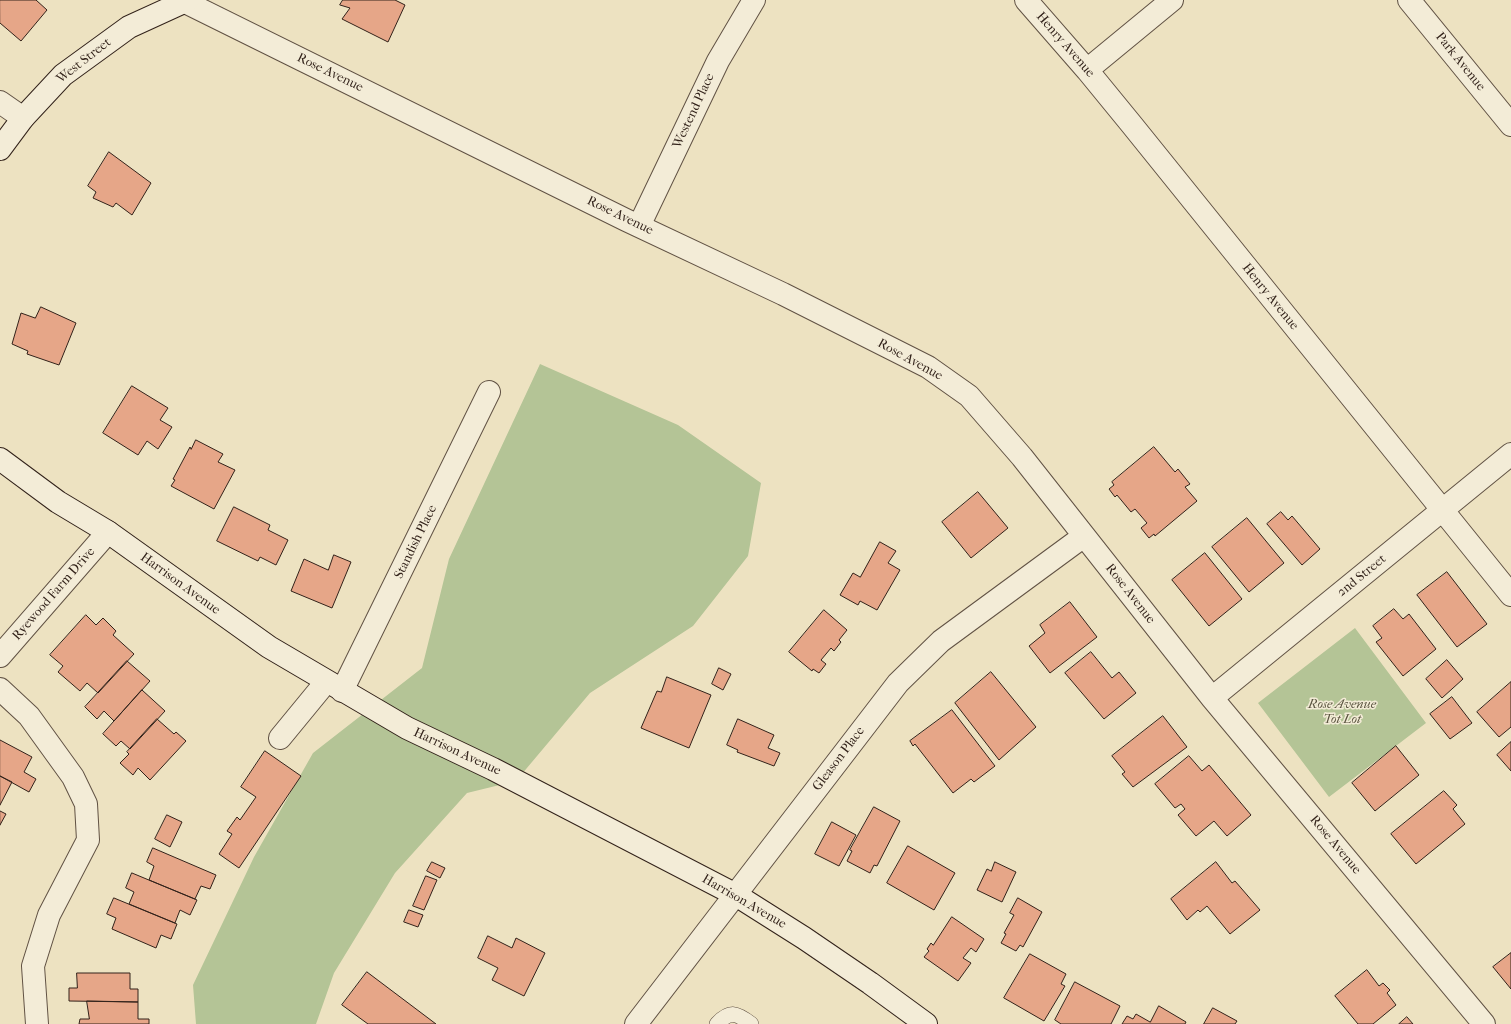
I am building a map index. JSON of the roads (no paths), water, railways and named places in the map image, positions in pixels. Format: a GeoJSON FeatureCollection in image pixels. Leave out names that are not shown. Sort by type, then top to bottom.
{"type":"FeatureCollection","features":[{"type":"Feature","properties":{"kind":"street","name":"Westend Place"},"geometry":{"type":"LineString","coordinates":[[639,226],[718,61],[754,0]]}},
{"type":"Feature","properties":{"kind":"street","name":"Henry Avenue"},"geometry":{"type":"LineString","coordinates":[[1026,0],[1087,70],[1511,595]]}},
{"type":"Feature","properties":{"kind":"street"},"geometry":{"type":"LineString","coordinates":[[1087,70],[1172,0]]}},
{"type":"Feature","properties":{"kind":"street","name":"Park Avenue"},"geometry":{"type":"LineString","coordinates":[[1409,0],[1511,125]]}},
{"type":"Feature","properties":{"kind":"street","name":"Rose Avenue"},"geometry":{"type":"LineString","coordinates":[[187,1],[639,226],[783,294],[928,367],[969,396],[1022,458],[1212,698],[1484,1024]]}},
{"type":"Feature","properties":{"kind":"street","name":"West Street"},"geometry":{"type":"LineString","coordinates":[[0,149],[23,118],[63,75],[129,27],[187,1]]}},
{"type":"Feature","properties":{"kind":"street"},"geometry":{"type":"LineString","coordinates":[[0,102],[23,118]]}},
{"type":"Feature","properties":{"kind":"street","name":"Standish Place"},"geometry":{"type":"LineString","coordinates":[[280,738],[334,687],[489,392]]}},
{"type":"Feature","properties":{"kind":"street","name":"2nd Street"},"geometry":{"type":"LineString","coordinates":[[1212,698],[1511,454]]}},
{"type":"Feature","properties":{"kind":"street","name":"Harrison Avenue"},"geometry":{"type":"LineString","coordinates":[[0,459],[58,502],[108,532],[269,647],[334,687],[407,728],[493,769],[736,895],[870,982],[926,1024]]}},
{"type":"Feature","properties":{"kind":"street","name":"Ryewood Farm Drive"},"geometry":{"type":"LineString","coordinates":[[0,656],[108,532]]}},
{"type":"Feature","properties":{"kind":"street","name":"Gleason Place"},"geometry":{"type":"LineString","coordinates":[[636,1024],[898,683],[941,641],[1084,536]]}},
{"type":"Feature","properties":{"kind":"street"},"geometry":{"type":"LineString","coordinates":[[0,689],[34,722],[73,777],[86,804],[88,840],[49,915],[33,966],[37,1024]]}},
{"type":"Feature","properties":{"kind":"lane"},"geometry":{"type":"LineString","coordinates":[[717,1024],[724,1016],[732,1014],[742,1017],[751,1024]]}},
{"type":"Feature","properties":{"kind":"park label","name":"Rose Avenue Tot Lot"},"geometry":{"type":"Point","coordinates":[1342,712]}}]}
